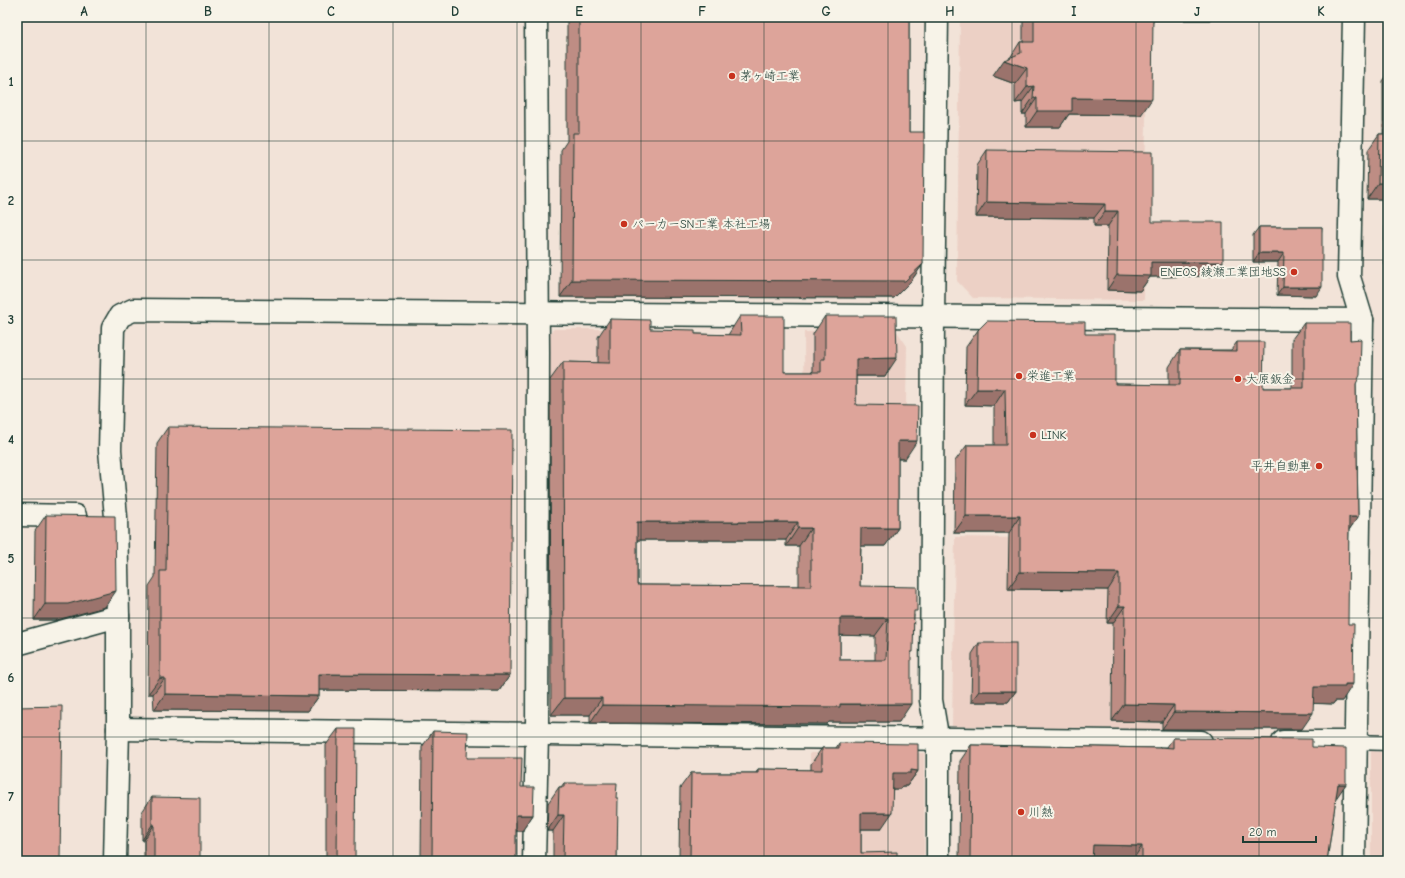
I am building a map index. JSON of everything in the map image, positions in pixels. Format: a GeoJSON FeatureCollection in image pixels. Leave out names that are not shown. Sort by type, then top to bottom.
{"type":"FeatureCollection","features":[{"type":"Feature","properties":{"kind":"street"},"geometry":{"type":"LineString","coordinates":[[534,861],[537,736],[538,313],[536,17]]}},
{"type":"Feature","properties":{"kind":"street"},"geometry":{"type":"LineString","coordinates":[[937,17],[933,317],[931,700],[938,741],[938,861]]}},
{"type":"Feature","properties":{"kind":"street"},"geometry":{"type":"LineString","coordinates":[[1354,17],[1349,277],[1362,320],[1354,861]]}},
{"type":"Feature","properties":{"kind":"street"},"geometry":{"type":"LineString","coordinates":[[115,861],[118,729],[118,616],[116,517],[110,443],[113,328],[120,316],[133,310],[1362,320]]}},
{"type":"Feature","properties":{"kind":"street"},"geometry":{"type":"LineString","coordinates":[[17,515],[116,517]]}},
{"type":"Feature","properties":{"kind":"street"},"geometry":{"type":"LineString","coordinates":[[17,644],[118,616]]}},
{"type":"Feature","properties":{"kind":"street"},"geometry":{"type":"LineString","coordinates":[[118,729],[938,741],[1221,742]]}},
{"type":"Feature","properties":{"kind":"street"},"geometry":{"type":"LineString","coordinates":[[1260,742],[1355,742]]}},
{"type":"Feature","properties":{"kind":"lane"},"geometry":{"type":"LineString","coordinates":[[1355,742],[1388,743]]}},
{"type":"Feature","properties":{"kind":"shaded area"},"geometry":{"type":"Polygon","coordinates":[[[960,20],[1147,21],[1144,300],[973,298],[957,281],[960,20]]]}},
{"type":"Feature","properties":{"kind":"shaded area"},"geometry":{"type":"Polygon","coordinates":[[[554,329],[638,329],[551,463],[541,459],[543,338],[554,329]]]}},
{"type":"Feature","properties":{"kind":"shaded area"},"geometry":{"type":"Polygon","coordinates":[[[896,330],[907,346],[905,459],[805,458],[804,332],[896,330]]]}},
{"type":"Feature","properties":{"kind":"shaded area"},"geometry":{"type":"Polygon","coordinates":[[[955,537],[1219,541],[1216,730],[952,726],[955,537]]]}},
{"type":"Feature","properties":{"kind":"shaded area"},"geometry":{"type":"Polygon","coordinates":[[[1371,751],[1388,753],[1388,861],[1371,861],[1371,751]]]}},
{"type":"Feature","properties":{"kind":"shaded area"},"geometry":{"type":"Polygon","coordinates":[[[810,753],[924,753],[924,861],[812,861],[810,753]]]}},
{"type":"Feature","properties":{"kind":"building"},"geometry":{"type":"Polygon","coordinates":[[[579,17],[909,17],[909,132],[924,132],[923,264],[905,281],[572,280],[573,133],[579,133],[579,17]]]}},
{"type":"Feature","properties":{"kind":"building"},"geometry":{"type":"Polygon","coordinates":[[[1034,17],[1153,17],[1152,99],[1072,98],[1072,111],[1037,111],[1037,98],[1033,98],[1034,86],[1027,87],[1027,68],[1004,60],[1021,53],[1020,42],[1034,42],[1034,17]]]}},
{"type":"Feature","properties":{"kind":"building"},"geometry":{"type":"Polygon","coordinates":[[[1379,134],[1388,134],[1388,183],[1378,183],[1379,134]]]}},
{"type":"Feature","properties":{"kind":"building"},"geometry":{"type":"Polygon","coordinates":[[[987,150],[1152,152],[1152,222],[1223,222],[1223,262],[1151,262],[1151,276],[1117,275],[1118,211],[1105,211],[1105,204],[986,202],[987,150]]]}},
{"type":"Feature","properties":{"kind":"building"},"geometry":{"type":"Polygon","coordinates":[[[1259,227],[1322,227],[1322,287],[1283,287],[1284,253],[1259,253],[1259,227]]]}},
{"type":"Feature","properties":{"kind":"building"},"geometry":{"type":"Polygon","coordinates":[[[740,316],[784,316],[784,372],[821,372],[821,359],[825,359],[825,316],[896,316],[897,358],[856,359],[856,405],[918,406],[917,441],[898,441],[898,528],[861,528],[860,586],[917,587],[917,611],[914,611],[913,652],[911,652],[911,704],[840,704],[840,707],[602,705],[602,698],[564,698],[563,362],[610,363],[610,319],[650,320],[650,329],[695,330],[695,334],[741,335],[740,316]],[[637,522],[637,585],[811,586],[811,528],[798,528],[798,522],[637,522]],[[840,618],[840,660],[886,660],[888,618],[840,618]]]}},
{"type":"Feature","properties":{"kind":"building"},"geometry":{"type":"Polygon","coordinates":[[[987,321],[1085,322],[1085,334],[1115,334],[1115,384],[1180,385],[1180,350],[1237,351],[1237,342],[1264,342],[1263,388],[1304,388],[1304,323],[1350,323],[1350,340],[1361,339],[1360,375],[1356,384],[1358,517],[1349,517],[1348,624],[1354,624],[1353,684],[1345,684],[1345,687],[1314,687],[1313,713],[1174,712],[1174,705],[1124,704],[1125,606],[1119,606],[1119,573],[1020,572],[1020,516],[966,516],[967,445],[1006,445],[1005,389],[977,389],[978,330],[987,321]]]}},
{"type":"Feature","properties":{"kind":"building"},"geometry":{"type":"Polygon","coordinates":[[[168,427],[512,430],[510,675],[319,674],[319,696],[165,694],[165,678],[160,678],[160,571],[166,571],[168,427]]]}},
{"type":"Feature","properties":{"kind":"building"},"geometry":{"type":"Polygon","coordinates":[[[46,515],[115,516],[116,591],[68,604],[45,604],[46,515]]]}},
{"type":"Feature","properties":{"kind":"building"},"geometry":{"type":"Polygon","coordinates":[[[979,643],[1016,643],[1016,691],[979,691],[979,643]]]}},
{"type":"Feature","properties":{"kind":"building"},"geometry":{"type":"Polygon","coordinates":[[[62,706],[60,861],[17,861],[17,707],[62,706]]]}},
{"type":"Feature","properties":{"kind":"building"},"geometry":{"type":"Polygon","coordinates":[[[338,729],[356,729],[355,861],[337,861],[338,729]]]}},
{"type":"Feature","properties":{"kind":"building"},"geometry":{"type":"Polygon","coordinates":[[[433,731],[468,732],[467,758],[522,758],[521,787],[534,787],[533,815],[516,815],[516,858],[563,859],[564,815],[558,815],[559,787],[564,787],[564,783],[617,783],[617,861],[432,861],[433,731]]]}},
{"type":"Feature","properties":{"kind":"building"},"geometry":{"type":"Polygon","coordinates":[[[1173,738],[1312,739],[1312,747],[1346,748],[1346,784],[1338,784],[1327,861],[1142,861],[1142,846],[1093,845],[1092,861],[970,861],[971,745],[1173,748],[1173,738]]]}},
{"type":"Feature","properties":{"kind":"building"},"geometry":{"type":"Polygon","coordinates":[[[839,743],[918,744],[918,771],[911,770],[911,773],[893,773],[892,813],[861,813],[861,853],[897,852],[897,861],[690,861],[691,773],[758,773],[758,769],[822,770],[822,748],[839,748],[839,743]]]}},
{"type":"Feature","properties":{"kind":"building"},"geometry":{"type":"Polygon","coordinates":[[[152,797],[200,798],[200,861],[154,861],[152,797]]]}},
{"type":"Feature","properties":{"kind":"place","name":"茅ヶ崎工業"},"geometry":{"type":"Point","coordinates":[732,76]}},
{"type":"Feature","properties":{"kind":"place","name":"パーカーSN工業 本社工場"},"geometry":{"type":"Point","coordinates":[624,224]}},
{"type":"Feature","properties":{"kind":"place","name":"ENEOS 綾瀬工業団地SS"},"geometry":{"type":"Point","coordinates":[1294,272]}},
{"type":"Feature","properties":{"kind":"place","name":"栄進工業"},"geometry":{"type":"Point","coordinates":[1019,376]}},
{"type":"Feature","properties":{"kind":"place","name":"大原鈑金"},"geometry":{"type":"Point","coordinates":[1238,379]}},
{"type":"Feature","properties":{"kind":"place","name":"LINK"},"geometry":{"type":"Point","coordinates":[1033,435]}},
{"type":"Feature","properties":{"kind":"place","name":"平井自動車"},"geometry":{"type":"Point","coordinates":[1319,466]}},
{"type":"Feature","properties":{"kind":"place","name":"川熱"},"geometry":{"type":"Point","coordinates":[1021,812]}}]}
